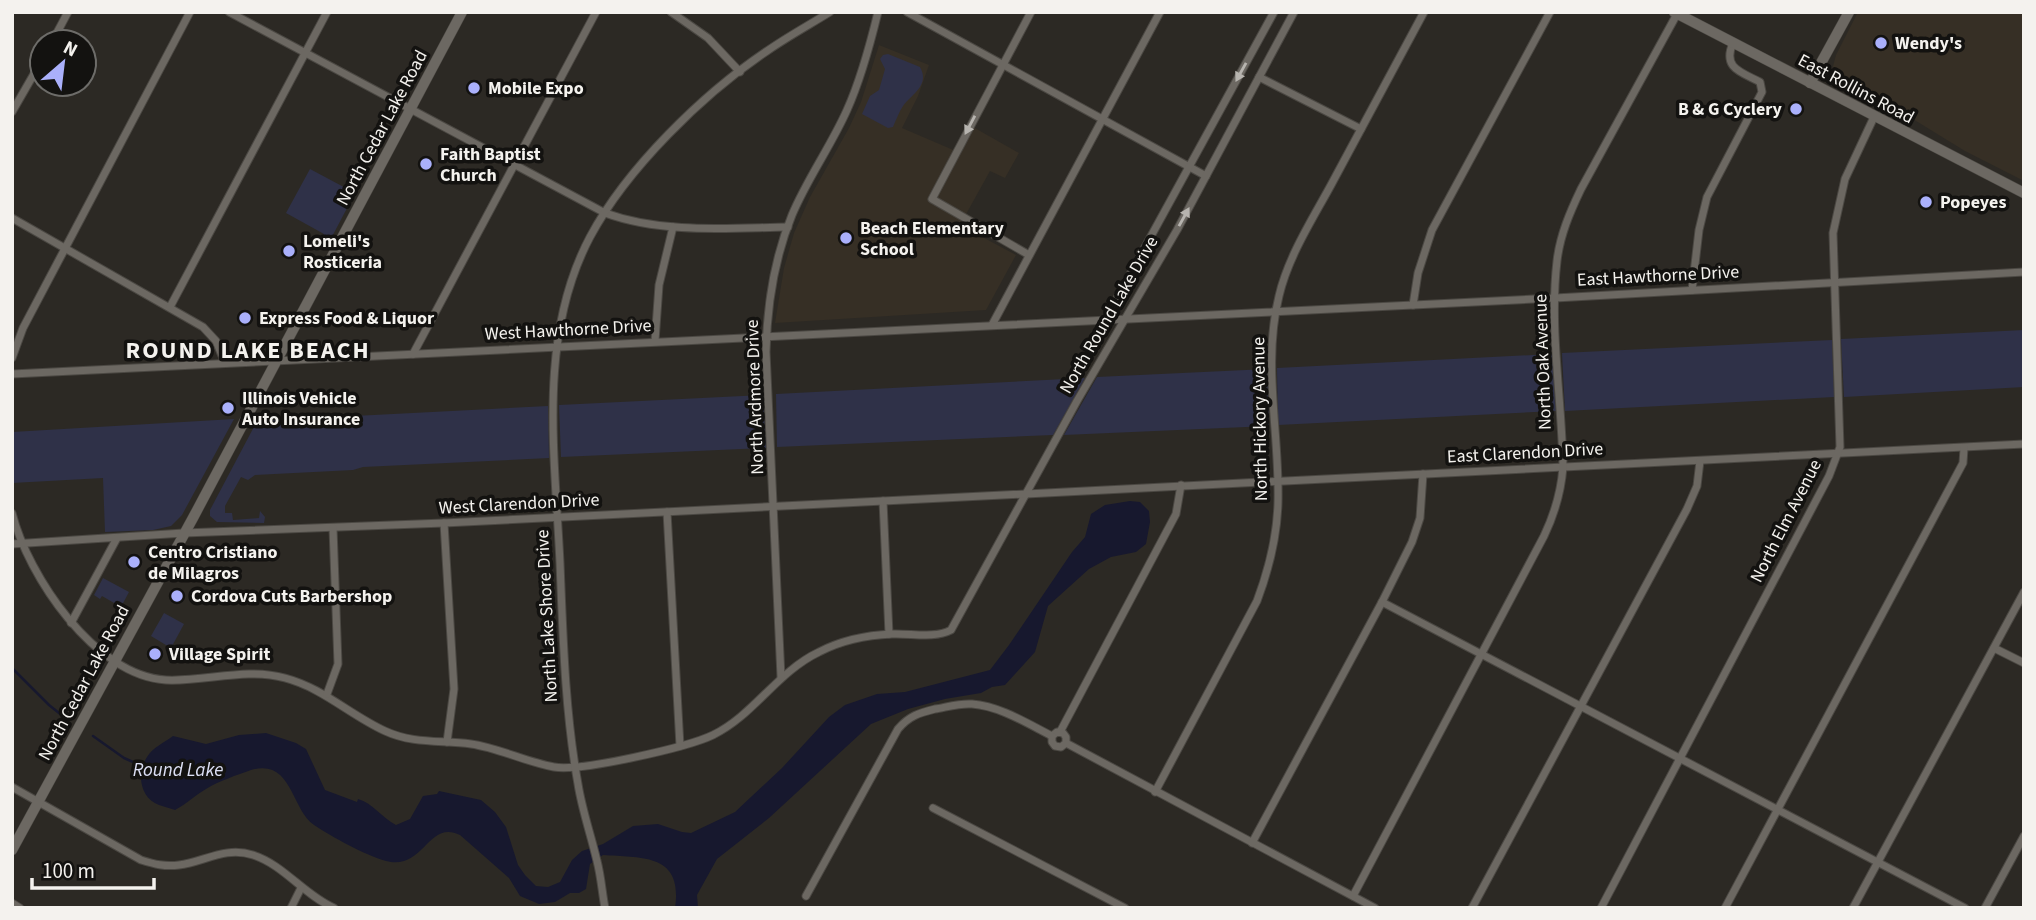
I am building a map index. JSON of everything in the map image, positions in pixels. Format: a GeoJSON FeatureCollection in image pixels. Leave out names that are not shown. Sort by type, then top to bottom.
{"type":"FeatureCollection","features":[{"type":"Feature","properties":{"kind":"main road","name":"North Cedar Lake Road"},"geometry":{"type":"LineString","coordinates":[[12,850],[462,12]]}},
{"type":"Feature","properties":{"kind":"main road"},"geometry":{"type":"LineString","coordinates":[[1810,83],[1849,12]]}},
{"type":"Feature","properties":{"kind":"main road","name":"East Rollins Road"},"geometry":{"type":"LineString","coordinates":[[1675,13],[2024,193]]}},
{"type":"Feature","properties":{"kind":"street"},"geometry":{"type":"LineString","coordinates":[[59,28],[68,12]]}},
{"type":"Feature","properties":{"kind":"street"},"geometry":{"type":"LineString","coordinates":[[12,358],[23,328],[190,12]]}},
{"type":"Feature","properties":{"kind":"street"},"geometry":{"type":"LineString","coordinates":[[229,12],[605,213],[673,226],[788,227]]}},
{"type":"Feature","properties":{"kind":"street"},"geometry":{"type":"LineString","coordinates":[[170,307],[327,12]]}},
{"type":"Feature","properties":{"kind":"street"},"geometry":{"type":"LineString","coordinates":[[413,354],[596,12]]}},
{"type":"Feature","properties":{"kind":"street"},"geometry":{"type":"LineString","coordinates":[[671,12],[708,38],[740,72]]}},
{"type":"Feature","properties":{"kind":"street","name":"North Lake Shore Drive"},"geometry":{"type":"LineString","coordinates":[[605,908],[598,862],[575,767],[569,714],[553,403],[557,346],[581,256],[605,213],[639,166],[666,137],[766,51],[830,12]]}},
{"type":"Feature","properties":{"kind":"street","name":"North Ardmore Drive"},"geometry":{"type":"LineString","coordinates":[[781,677],[766,336],[772,282],[788,227],[848,107],[878,12]]}},
{"type":"Feature","properties":{"kind":"street"},"geometry":{"type":"LineString","coordinates":[[907,12],[1206,176]]}},
{"type":"Feature","properties":{"kind":"street"},"geometry":{"type":"LineString","coordinates":[[1029,255],[932,200],[1031,12]]}},
{"type":"Feature","properties":{"kind":"street"},"geometry":{"type":"LineString","coordinates":[[992,325],[1160,12]]}},
{"type":"Feature","properties":{"kind":"street"},"geometry":{"type":"LineString","coordinates":[[1105,320],[1274,12]]}},
{"type":"Feature","properties":{"kind":"street","name":"North Round Lake Drive"},"geometry":{"type":"LineString","coordinates":[[889,634],[937,635],[948,631],[957,622],[1077,401],[1206,176],[1294,12]]}},
{"type":"Feature","properties":{"kind":"street","name":"North Hickory Avenue"},"geometry":{"type":"LineString","coordinates":[[1155,792],[1257,601],[1268,572],[1278,502],[1272,344],[1279,296],[1288,270],[1424,12]]}},
{"type":"Feature","properties":{"kind":"street"},"geometry":{"type":"LineString","coordinates":[[1413,305],[1418,273],[1433,230],[1550,12]]}},
{"type":"Feature","properties":{"kind":"street","name":"North Oak Avenue"},"geometry":{"type":"LineString","coordinates":[[1353,896],[1556,510],[1562,490],[1563,467],[1555,298],[1557,260],[1570,213],[1675,13]]}},
{"type":"Feature","properties":{"kind":"street"},"geometry":{"type":"LineString","coordinates":[[1692,290],[1699,230],[1707,197],[1762,92],[1760,82],[1735,69],[1730,62],[1729,53],[1733,43]]}},
{"type":"Feature","properties":{"kind":"street"},"geometry":{"type":"LineString","coordinates":[[1259,77],[1361,129]]}},
{"type":"Feature","properties":{"kind":"street"},"geometry":{"type":"LineString","coordinates":[[12,112],[28,84]]}},
{"type":"Feature","properties":{"kind":"street","name":"North Elm Avenue"},"geometry":{"type":"LineString","coordinates":[[1601,908],[1678,758],[1786,559],[1829,476],[1837,454],[1841,433],[1833,233],[1845,179],[1874,117]]}},
{"type":"Feature","properties":{"kind":"street"},"geometry":{"type":"LineString","coordinates":[[12,218],[203,327],[216,341],[225,363]]}},
{"type":"Feature","properties":{"kind":"street"},"geometry":{"type":"LineString","coordinates":[[655,341],[659,285],[673,226]]}},
{"type":"Feature","properties":{"kind":"street","name":"East Hawthorne Drive"},"geometry":{"type":"LineString","coordinates":[[1126,319],[2024,272]]}},
{"type":"Feature","properties":{"kind":"street","name":"West Hawthorne Drive"},"geometry":{"type":"LineString","coordinates":[[12,374],[1126,319]]}},
{"type":"Feature","properties":{"kind":"street","name":"East Clarendon Drive"},"geometry":{"type":"LineString","coordinates":[[1027,493],[2024,444]]}},
{"type":"Feature","properties":{"kind":"street"},"geometry":{"type":"LineString","coordinates":[[1725,908],[1963,463],[1964,447]]}},
{"type":"Feature","properties":{"kind":"street"},"geometry":{"type":"LineString","coordinates":[[1472,908],[1687,509],[1697,486],[1700,461]]}},
{"type":"Feature","properties":{"kind":"street"},"geometry":{"type":"LineString","coordinates":[[1252,843],[1412,542],[1420,518],[1423,474]]}},
{"type":"Feature","properties":{"kind":"street"},"geometry":{"type":"LineString","coordinates":[[1066,743],[1061,747],[1052,742],[1176,514],[1181,485]]}},
{"type":"Feature","properties":{"kind":"street","name":"West Clarendon Drive"},"geometry":{"type":"LineString","coordinates":[[12,544],[184,533],[558,518],[1027,493]]}},
{"type":"Feature","properties":{"kind":"street"},"geometry":{"type":"LineString","coordinates":[[12,513],[38,577],[71,623],[114,659],[140,674],[171,680],[245,673],[263,674],[308,685],[399,737],[475,744],[557,768],[575,767],[680,746],[716,734],[734,722],[781,677],[806,659],[839,643],[889,634],[883,501]]}},
{"type":"Feature","properties":{"kind":"street"},"geometry":{"type":"LineString","coordinates":[[667,512],[680,746]]}},
{"type":"Feature","properties":{"kind":"street"},"geometry":{"type":"LineString","coordinates":[[444,523],[454,689],[447,742]]}},
{"type":"Feature","properties":{"kind":"street"},"geometry":{"type":"LineString","coordinates":[[327,694],[338,664],[333,528]]}},
{"type":"Feature","properties":{"kind":"street"},"geometry":{"type":"LineString","coordinates":[[71,623],[117,538]]}},
{"type":"Feature","properties":{"kind":"street"},"geometry":{"type":"LineString","coordinates":[[1853,908],[2024,593]]}},
{"type":"Feature","properties":{"kind":"street"},"geometry":{"type":"LineString","coordinates":[[1382,602],[1965,908]]}},
{"type":"Feature","properties":{"kind":"street"},"geometry":{"type":"LineString","coordinates":[[1994,648],[2024,663]]}},
{"type":"Feature","properties":{"kind":"street"},"geometry":{"type":"LineString","coordinates":[[806,896],[898,729],[906,719],[916,713],[972,704],[1003,712],[1056,734],[1065,735],[1066,743]]}},
{"type":"Feature","properties":{"kind":"street"},"geometry":{"type":"LineString","coordinates":[[1066,743],[1375,908]]}},
{"type":"Feature","properties":{"kind":"street"},"geometry":{"type":"LineString","coordinates":[[12,787],[141,860],[158,865],[178,865],[214,854],[235,852],[252,855],[270,864],[301,888],[334,908]]}},
{"type":"Feature","properties":{"kind":"street"},"geometry":{"type":"LineString","coordinates":[[933,808],[1111,904],[1125,908]]}},
{"type":"Feature","properties":{"kind":"street"},"geometry":{"type":"LineString","coordinates":[[1985,908],[2024,836]]}},
{"type":"Feature","properties":{"kind":"street"},"geometry":{"type":"LineString","coordinates":[[291,908],[301,888]]}},
{"type":"Feature","properties":{"kind":"street"},"geometry":{"type":"LineString","coordinates":[[12,903],[20,908]]}},
{"type":"Feature","properties":{"kind":"shaded area"},"geometry":{"type":"Polygon","coordinates":[[[1858,12],[2024,12],[2024,181],[1838,79],[1832,70],[1836,55],[1858,12]]]}},
{"type":"Feature","properties":{"kind":"shaded area"},"geometry":{"type":"Polygon","coordinates":[[[879,45],[929,65],[918,96],[902,128],[958,152],[973,127],[1019,153],[1005,178],[990,171],[960,225],[1016,255],[986,310],[775,323],[784,268],[794,233],[810,197],[861,102],[879,45]]]}},
{"type":"Feature","properties":{"kind":"shaded area"},"geometry":{"type":"Polygon","coordinates":[[[888,54],[920,67],[923,79],[922,84],[903,106],[893,127],[888,128],[862,114],[870,96],[879,90],[885,69],[880,59],[888,54]]]}},
{"type":"Feature","properties":{"kind":"shaded area"},"geometry":{"type":"Polygon","coordinates":[[[310,169],[355,193],[326,248],[319,244],[324,234],[286,213],[310,169]]]}},
{"type":"Feature","properties":{"kind":"shaded area"},"geometry":{"type":"Polygon","coordinates":[[[2024,330],[2024,387],[1844,397],[1841,339],[2024,330]]]}},
{"type":"Feature","properties":{"kind":"shaded area"},"geometry":{"type":"Polygon","coordinates":[[[1832,340],[1834,397],[1565,411],[1562,353],[1832,340]]]}},
{"type":"Feature","properties":{"kind":"shaded area"},"geometry":{"type":"Polygon","coordinates":[[[1553,354],[1556,411],[1278,425],[1277,368],[1553,354]]]}},
{"type":"Feature","properties":{"kind":"shaded area"},"geometry":{"type":"Polygon","coordinates":[[[1267,369],[1269,426],[1064,435],[1097,377],[1267,369]]]}},
{"type":"Feature","properties":{"kind":"shaded area"},"geometry":{"type":"Polygon","coordinates":[[[1085,378],[1053,435],[777,447],[776,394],[1085,378]]]}},
{"type":"Feature","properties":{"kind":"shaded area"},"geometry":{"type":"Polygon","coordinates":[[[763,395],[766,448],[561,457],[559,405],[763,395]]]}},
{"type":"Feature","properties":{"kind":"shaded area"},"geometry":{"type":"Polygon","coordinates":[[[548,406],[549,458],[363,467],[353,470],[255,475],[248,480],[241,477],[225,506],[225,513],[232,513],[233,520],[259,518],[260,511],[265,517],[264,523],[217,522],[210,516],[210,510],[257,421],[548,406]]]}},
{"type":"Feature","properties":{"kind":"shaded area"},"geometry":{"type":"Polygon","coordinates":[[[234,419],[182,515],[171,526],[153,530],[105,532],[103,478],[12,483],[12,432],[234,419]]]}},
{"type":"Feature","properties":{"kind":"shaded area"},"geometry":{"type":"Polygon","coordinates":[[[103,578],[129,592],[121,607],[102,596],[100,599],[94,595],[103,578]]]}},
{"type":"Feature","properties":{"kind":"shaded area"},"geometry":{"type":"Polygon","coordinates":[[[164,613],[184,624],[171,648],[151,636],[164,613]]]}},
{"type":"Feature","properties":{"kind":"water","name":"Round Lake"},"geometry":{"type":"Polygon","coordinates":[[[1140,502],[1149,511],[1146,544],[1136,552],[1111,557],[1089,569],[1048,606],[1035,652],[1005,685],[908,709],[871,724],[769,818],[717,859],[697,895],[698,908],[675,908],[676,890],[673,877],[667,868],[657,862],[633,857],[603,855],[590,864],[586,889],[579,893],[570,893],[555,902],[539,904],[520,896],[509,878],[460,835],[449,832],[440,834],[409,859],[399,862],[386,861],[368,855],[314,825],[306,818],[283,778],[275,771],[265,768],[251,770],[217,783],[175,810],[153,802],[144,791],[141,777],[147,757],[173,736],[206,744],[239,735],[266,733],[306,749],[325,790],[357,802],[358,799],[363,801],[396,825],[410,819],[423,796],[437,794],[439,791],[481,800],[495,812],[506,827],[518,865],[525,875],[536,886],[548,887],[560,882],[572,860],[582,851],[603,844],[633,826],[658,824],[691,833],[735,812],[782,768],[829,717],[845,705],[877,694],[905,692],[990,670],[1085,537],[1091,514],[1105,505],[1140,502]]]}},
{"type":"Feature","properties":{"kind":"waterway"},"geometry":{"type":"LineString","coordinates":[[12,668],[64,717]]}},
{"type":"Feature","properties":{"kind":"waterway"},"geometry":{"type":"LineString","coordinates":[[93,736],[124,758],[142,766]]}},
{"type":"Feature","properties":{"kind":"place","name":"Wendy's"},"geometry":{"type":"Point","coordinates":[1881,43]}},
{"type":"Feature","properties":{"kind":"place","name":"Mobile Expo"},"geometry":{"type":"Point","coordinates":[474,88]}},
{"type":"Feature","properties":{"kind":"place","name":"B & G Cyclery"},"geometry":{"type":"Point","coordinates":[1796,109]}},
{"type":"Feature","properties":{"kind":"place","name":"Faith Baptist Church"},"geometry":{"type":"Point","coordinates":[426,164]}},
{"type":"Feature","properties":{"kind":"place","name":"Popeyes"},"geometry":{"type":"Point","coordinates":[1926,202]}},
{"type":"Feature","properties":{"kind":"place","name":"Beach Elementary School"},"geometry":{"type":"Point","coordinates":[846,238]}},
{"type":"Feature","properties":{"kind":"place","name":"Lomeli's Rosticeria"},"geometry":{"type":"Point","coordinates":[289,251]}},
{"type":"Feature","properties":{"kind":"place","name":"Express Food & Liquor"},"geometry":{"type":"Point","coordinates":[245,318]}},
{"type":"Feature","properties":{"kind":"place","name":"Illinois Vehicle Auto Insurance"},"geometry":{"type":"Point","coordinates":[228,408]}},
{"type":"Feature","properties":{"kind":"place","name":"Centro Cristiano de Milagros"},"geometry":{"type":"Point","coordinates":[134,562]}},
{"type":"Feature","properties":{"kind":"place","name":"Cordova Cuts Barbershop"},"geometry":{"type":"Point","coordinates":[177,596]}},
{"type":"Feature","properties":{"kind":"place","name":"Village Spirit"},"geometry":{"type":"Point","coordinates":[155,654]}},
{"type":"Feature","properties":{"kind":"district","name":"ROUND LAKE BEACH"},"geometry":{"type":"Point","coordinates":[248,350]}}]}
